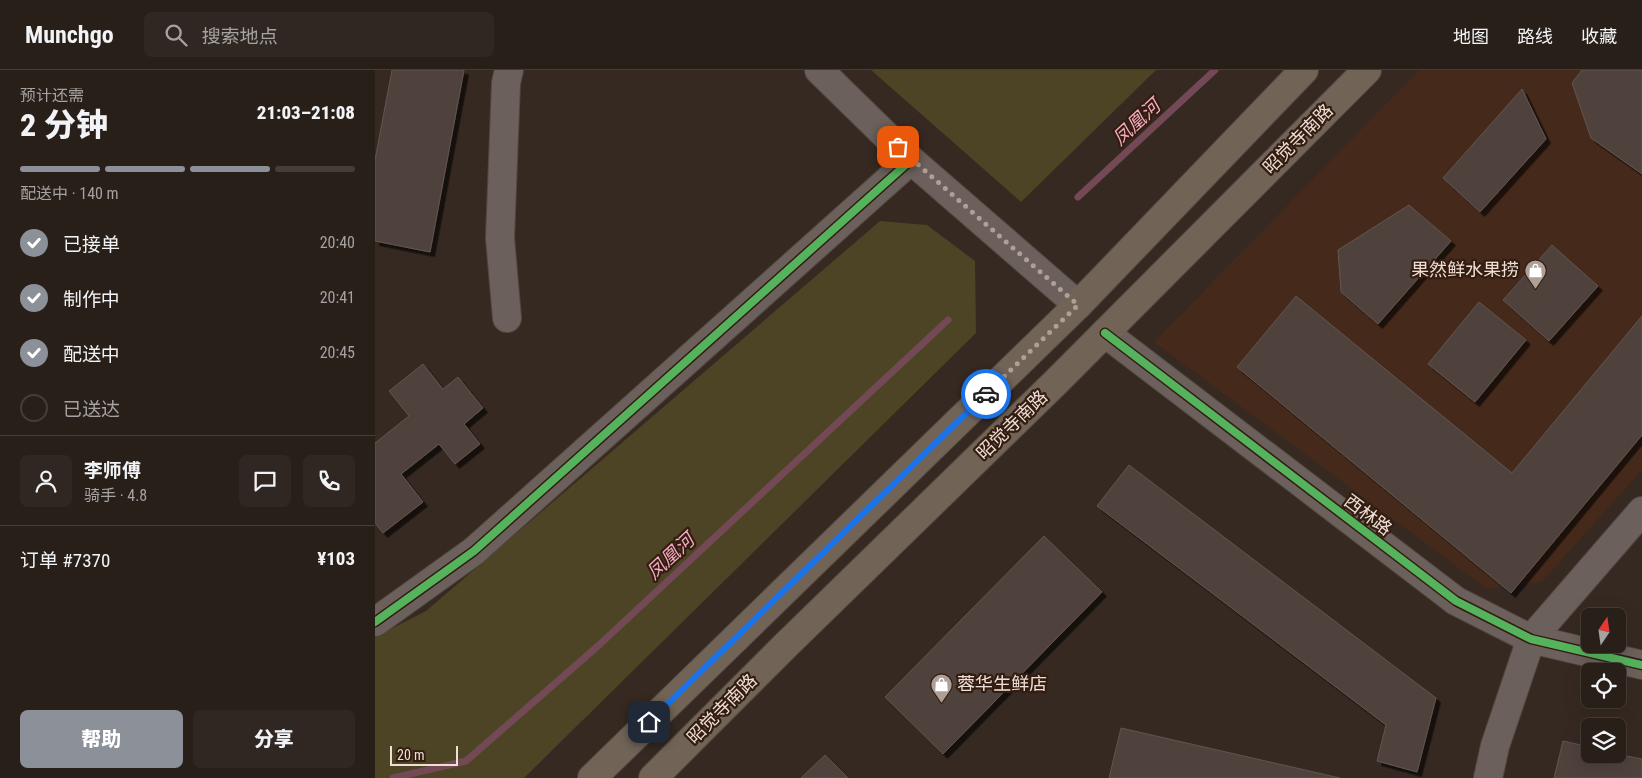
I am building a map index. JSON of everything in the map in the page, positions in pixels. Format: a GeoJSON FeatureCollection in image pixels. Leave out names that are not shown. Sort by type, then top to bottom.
{"type":"FeatureCollection","features":[{"type":"Feature","properties":{"kind":"main road"},"geometry":{"type":"LineString","coordinates":[[592,778],[1078,305],[1304,70]]}},
{"type":"Feature","properties":{"kind":"main road","name":"昭觉寺南路"},"geometry":{"type":"LineString","coordinates":[[653,778],[1105,333],[1367,70]]}},
{"type":"Feature","properties":{"kind":"street"},"geometry":{"type":"LineString","coordinates":[[507,318],[501,238],[506,83],[509,70]]}},
{"type":"Feature","properties":{"kind":"street"},"geometry":{"type":"LineString","coordinates":[[819,70],[911,160],[1078,305]]}},
{"type":"Feature","properties":{"kind":"street"},"geometry":{"type":"LineString","coordinates":[[375,622],[474,552],[911,160]]}},
{"type":"Feature","properties":{"kind":"street","name":"西林路"},"geometry":{"type":"LineString","coordinates":[[1105,333],[1456,601],[1531,639],[1642,665]]}},
{"type":"Feature","properties":{"kind":"street"},"geometry":{"type":"LineString","coordinates":[[1488,778],[1495,746],[1531,639],[1642,511]]}},
{"type":"Feature","properties":{"kind":"shaded area"},"geometry":{"type":"Polygon","coordinates":[[[871,70],[1156,70],[1021,202],[871,70]]]}},
{"type":"Feature","properties":{"kind":"shaded area"},"geometry":{"type":"Polygon","coordinates":[[[1419,70],[1642,70],[1642,470],[1542,582],[1487,589],[1154,342],[1419,70]]]}},
{"type":"Feature","properties":{"kind":"shaded area"},"geometry":{"type":"Polygon","coordinates":[[[880,221],[927,225],[975,261],[976,333],[524,778],[375,778],[375,637],[426,611],[880,221]]]}},
{"type":"Feature","properties":{"kind":"building"},"geometry":{"type":"Polygon","coordinates":[[[392,70],[464,70],[430,252],[375,241],[375,160],[392,70]]]}},
{"type":"Feature","properties":{"kind":"building"},"geometry":{"type":"Polygon","coordinates":[[[1582,70],[1642,70],[1642,174],[1591,138],[1572,83],[1582,70]]]}},
{"type":"Feature","properties":{"kind":"building"},"geometry":{"type":"Polygon","coordinates":[[[1522,89],[1546,139],[1480,212],[1443,178],[1522,89]]]}},
{"type":"Feature","properties":{"kind":"building"},"geometry":{"type":"Polygon","coordinates":[[[1409,205],[1451,241],[1378,324],[1341,292],[1338,250],[1409,205]]]}},
{"type":"Feature","properties":{"kind":"building"},"geometry":{"type":"Polygon","coordinates":[[[1552,245],[1598,286],[1549,341],[1503,300],[1552,245]]]}},
{"type":"Feature","properties":{"kind":"building"},"geometry":{"type":"Polygon","coordinates":[[[1296,296],[1512,473],[1642,316],[1642,435],[1511,593],[1237,367],[1296,296]]]}},
{"type":"Feature","properties":{"kind":"building"},"geometry":{"type":"Polygon","coordinates":[[[1479,302],[1526,340],[1475,402],[1428,364],[1479,302]]]}},
{"type":"Feature","properties":{"kind":"building"},"geometry":{"type":"Polygon","coordinates":[[[423,364],[443,389],[458,377],[483,408],[464,424],[480,444],[455,464],[439,444],[401,474],[423,502],[383,533],[375,523],[375,443],[409,416],[389,391],[423,364]]]}},
{"type":"Feature","properties":{"kind":"building"},"geometry":{"type":"Polygon","coordinates":[[[1129,465],[1436,698],[1417,772],[1377,761],[1386,725],[1097,506],[1129,465]]]}},
{"type":"Feature","properties":{"kind":"building"},"geometry":{"type":"Polygon","coordinates":[[[1044,536],[1102,592],[943,754],[885,697],[1044,536]]]}},
{"type":"Feature","properties":{"kind":"building"},"geometry":{"type":"Polygon","coordinates":[[[1121,728],[1340,778],[1109,778],[1121,728]]]}},
{"type":"Feature","properties":{"kind":"building"},"geometry":{"type":"Polygon","coordinates":[[[1563,741],[1581,745],[1581,763],[1626,763],[1626,756],[1642,759],[1642,778],[1554,778],[1563,741]]]}},
{"type":"Feature","properties":{"kind":"building"},"geometry":{"type":"Polygon","coordinates":[[[825,755],[848,778],[801,778],[825,755]]]}},
{"type":"Feature","properties":{"kind":"waterway","name":"凤凰河"},"geometry":{"type":"LineString","coordinates":[[1078,197],[1215,70]]}},
{"type":"Feature","properties":{"kind":"waterway","name":"凤凰河"},"geometry":{"type":"LineString","coordinates":[[393,778],[466,761],[598,646],[948,320]]}},
{"type":"Feature","properties":{"kind":"cycle path"},"geometry":{"type":"LineString","coordinates":[[375,622],[474,551],[911,160]]}},
{"type":"Feature","properties":{"kind":"cycle path"},"geometry":{"type":"LineString","coordinates":[[1105,333],[1456,601],[1531,639],[1642,665]]}},
{"type":"Feature","properties":{"kind":"way so far"},"geometry":{"type":"LineString","coordinates":[[898,147],[1078,305],[986,394]]}},
{"type":"Feature","properties":{"kind":"place","name":"果然鲜水果捞"},"geometry":{"type":"Point","coordinates":[1535,289]}},
{"type":"Feature","properties":{"kind":"place","name":"蓉华生鲜店"},"geometry":{"type":"Point","coordinates":[941,703]}},
{"type":"Feature","properties":{"kind":"route"},"geometry":{"type":"LineString","coordinates":[[649,722],[986,394]]}}]}
